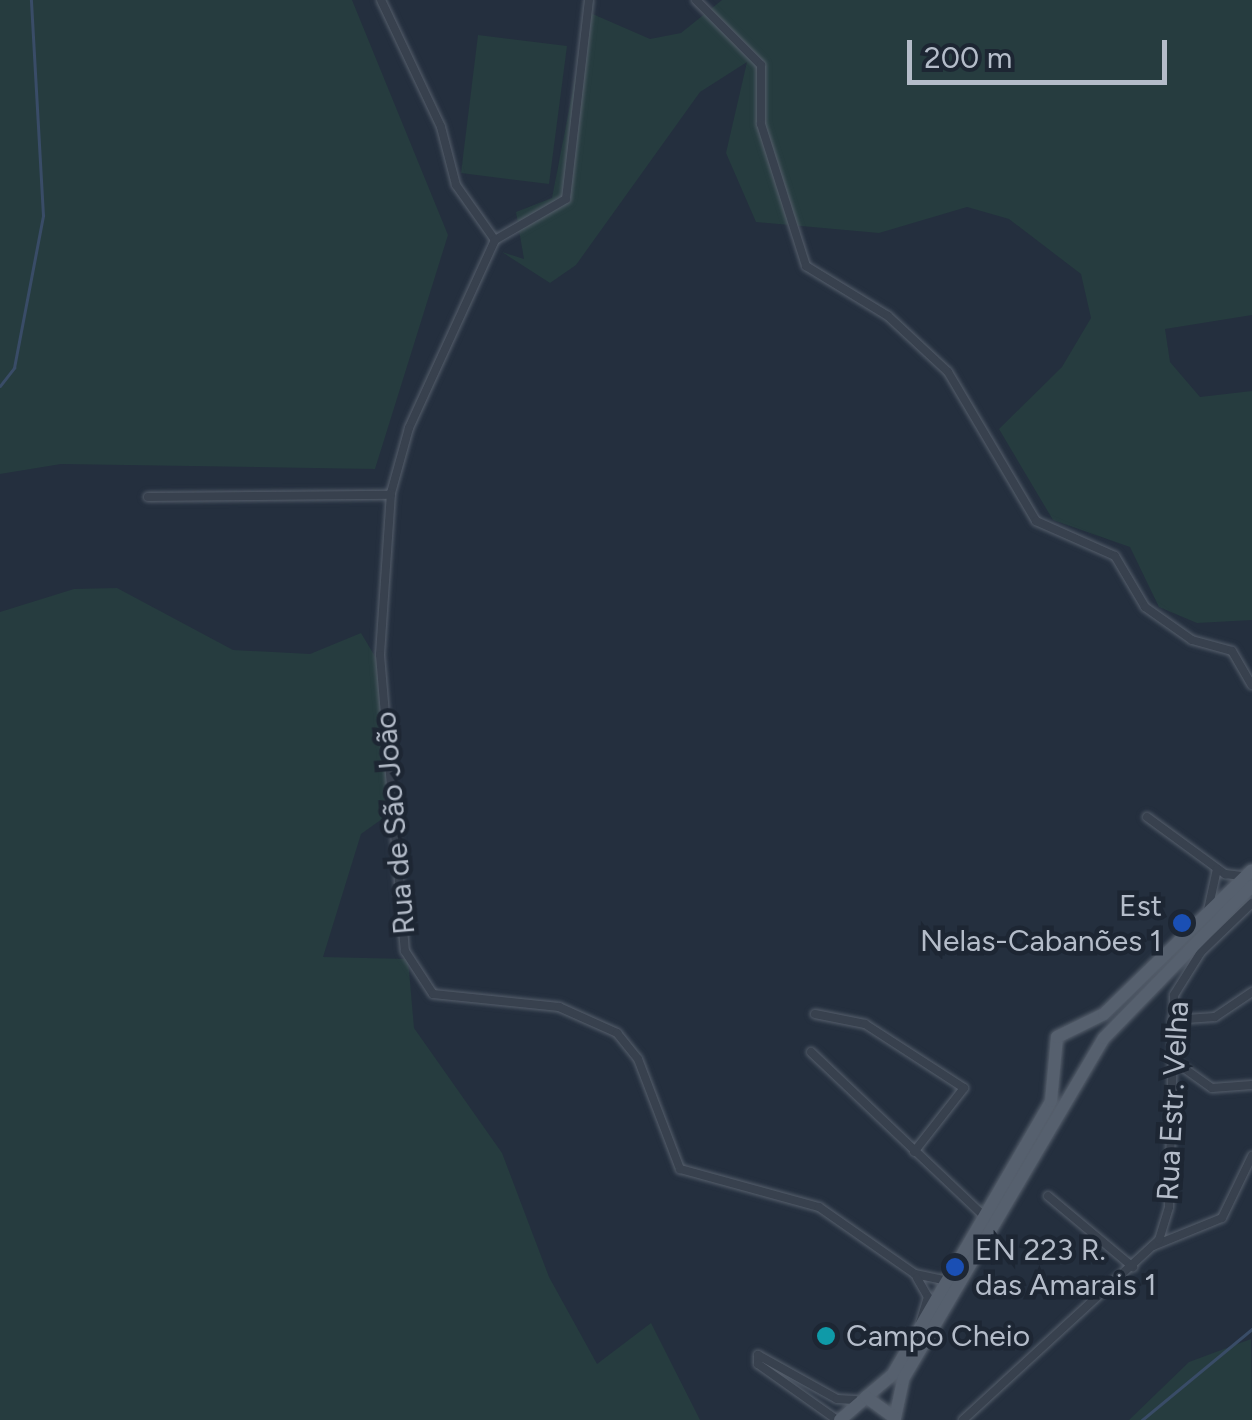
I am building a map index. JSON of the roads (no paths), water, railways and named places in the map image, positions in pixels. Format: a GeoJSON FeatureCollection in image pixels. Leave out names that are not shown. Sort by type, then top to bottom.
{"type":"FeatureCollection","features":[{"type":"Feature","properties":{"kind":"main road"},"geometry":{"type":"LineString","coordinates":[[861,1399],[895,1419],[903,1380],[1100,1048],[1248,899],[1250,877]]}},
{"type":"Feature","properties":{"kind":"main road"},"geometry":{"type":"LineString","coordinates":[[839,1420],[893,1374],[1052,1101],[1057,1037],[1078,1027],[1250,877]]}},
{"type":"Feature","properties":{"kind":"main road"},"geometry":{"type":"LineString","coordinates":[[1078,1027],[1100,1048]]}},
{"type":"Feature","properties":{"kind":"main road"},"geometry":{"type":"LineString","coordinates":[[1055,1060],[1086,1072]]}},
{"type":"Feature","properties":{"kind":"street"},"geometry":{"type":"LineString","coordinates":[[381,0],[442,128],[456,185],[495,240],[566,200],[590,26],[589,0]]}},
{"type":"Feature","properties":{"kind":"street"},"geometry":{"type":"LineString","coordinates":[[696,0],[761,65],[761,124],[806,266],[888,316],[948,372],[1036,521],[1114,556],[1145,607],[1192,640],[1232,651],[1252,685]]}},
{"type":"Feature","properties":{"kind":"street","name":"Rua de São João"},"geometry":{"type":"LineString","coordinates":[[495,240],[409,428],[391,495],[380,655],[413,972],[446,999],[559,1007],[616,1033],[638,1059],[680,1169],[843,1217],[914,1274]]}},
{"type":"Feature","properties":{"kind":"street"},"geometry":{"type":"LineString","coordinates":[[148,498],[391,495]]}},
{"type":"Feature","properties":{"kind":"street"},"geometry":{"type":"LineString","coordinates":[[1147,817],[1217,869],[1250,877]]}},
{"type":"Feature","properties":{"kind":"street"},"geometry":{"type":"LineString","coordinates":[[1206,915],[1217,869]]}},
{"type":"Feature","properties":{"kind":"street","name":"Rua Estr. Velha"},"geometry":{"type":"LineString","coordinates":[[963,1420],[1153,1246],[1169,1207],[1172,1020],[1186,972],[1248,899]]}},
{"type":"Feature","properties":{"kind":"street"},"geometry":{"type":"LineString","coordinates":[[1172,1020],[1214,1017],[1252,992]]}},
{"type":"Feature","properties":{"kind":"street"},"geometry":{"type":"LineString","coordinates":[[815,1014],[865,1024],[964,1088],[914,1152]]}},
{"type":"Feature","properties":{"kind":"street"},"geometry":{"type":"LineString","coordinates":[[812,1052],[985,1216]]}},
{"type":"Feature","properties":{"kind":"street"},"geometry":{"type":"LineString","coordinates":[[1172,1060],[1212,1088],[1252,1085]]}},
{"type":"Feature","properties":{"kind":"street"},"geometry":{"type":"LineString","coordinates":[[1153,1246],[1222,1218],[1252,1156]]}},
{"type":"Feature","properties":{"kind":"street"},"geometry":{"type":"LineString","coordinates":[[1048,1196],[1133,1267]]}},
{"type":"Feature","properties":{"kind":"street"},"geometry":{"type":"LineString","coordinates":[[914,1274],[948,1278]]}},
{"type":"Feature","properties":{"kind":"street"},"geometry":{"type":"LineString","coordinates":[[914,1274],[928,1297],[921,1326]]}},
{"type":"Feature","properties":{"kind":"street"},"geometry":{"type":"LineString","coordinates":[[839,1420],[758,1364],[758,1354],[836,1400],[861,1399]]}},
{"type":"Feature","properties":{"kind":"waterway"},"geometry":{"type":"LineString","coordinates":[[0,386],[14,368],[43,216],[31,0]]}},
{"type":"Feature","properties":{"kind":"waterway"},"geometry":{"type":"LineString","coordinates":[[1142,1420],[1252,1329]]}},
{"type":"Feature","properties":{"kind":"place","name":"Est Nelas-Cabanões 1"},"geometry":{"type":"Point","coordinates":[1182,923]}},
{"type":"Feature","properties":{"kind":"place","name":"EN 223 R. das Amarais 1"},"geometry":{"type":"Point","coordinates":[955,1267]}},
{"type":"Feature","properties":{"kind":"place","name":"Campo Cheio"},"geometry":{"type":"Point","coordinates":[826,1336]}}]}
